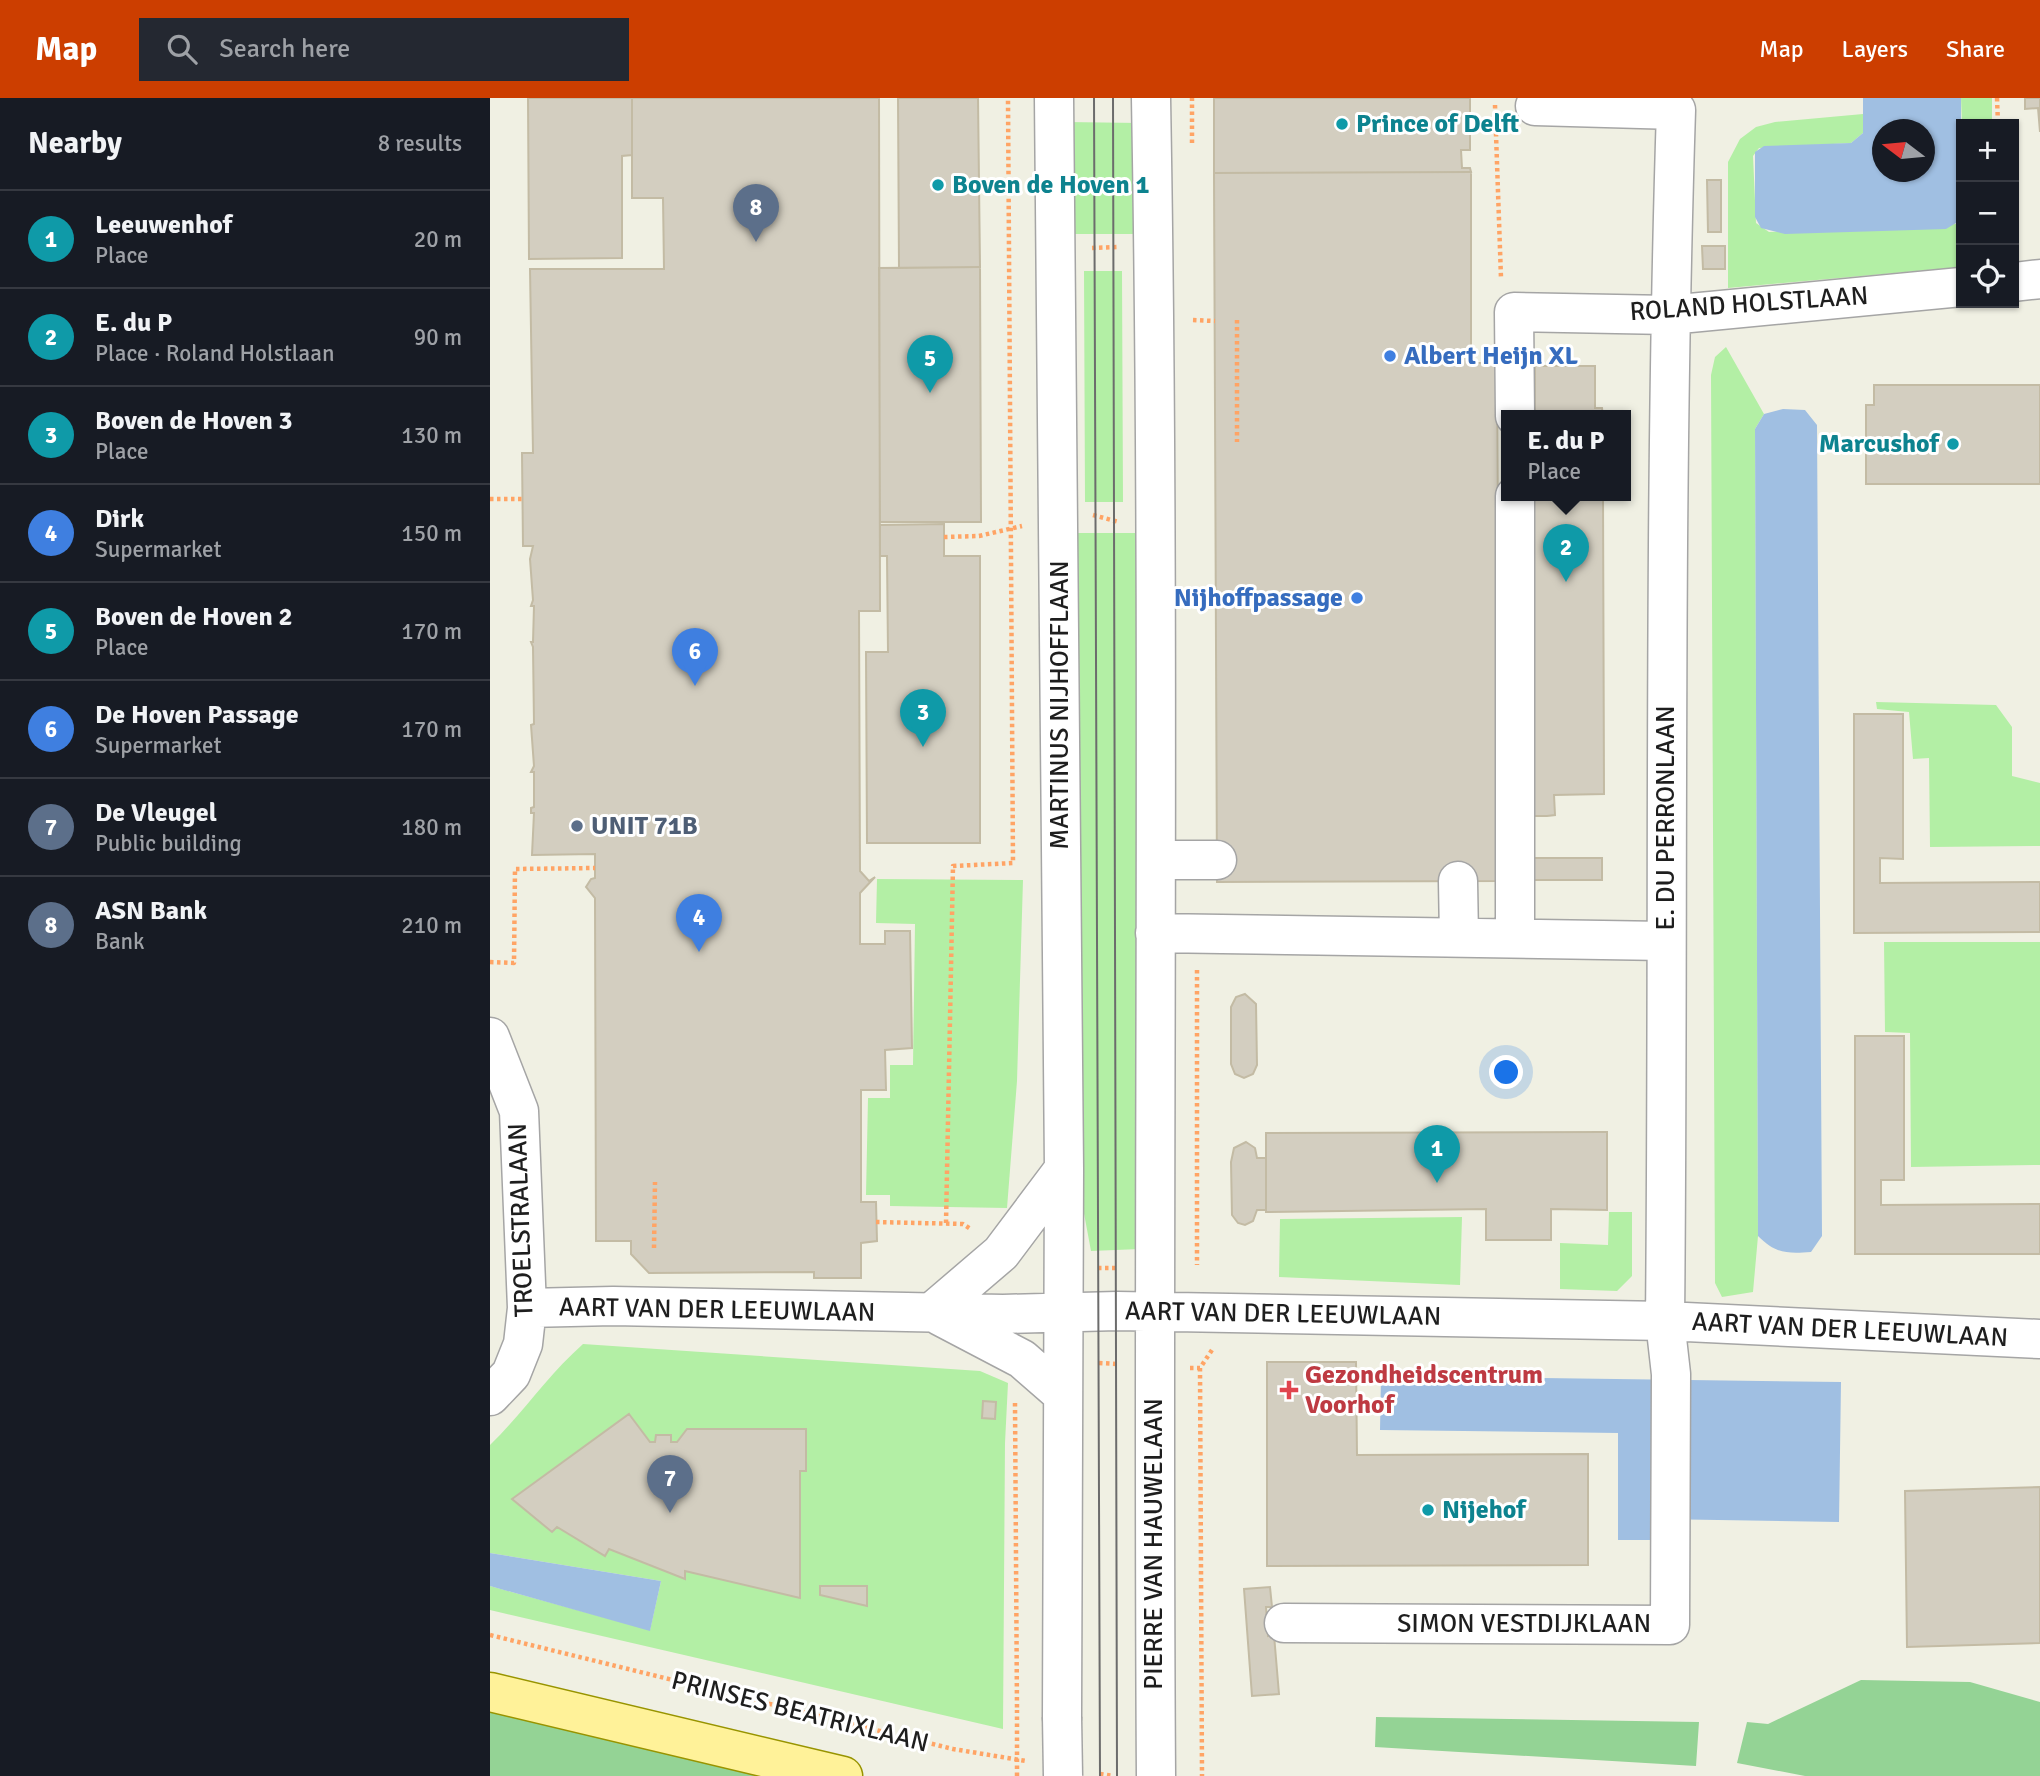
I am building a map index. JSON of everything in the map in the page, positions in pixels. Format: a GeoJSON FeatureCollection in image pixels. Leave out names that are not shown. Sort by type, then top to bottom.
{"type":"FeatureCollection","features":[{"type":"Feature","properties":{"kind":"main road","name":"PRINSES BEATRIXLAAN"},"geometry":{"type":"LineString","coordinates":[[490,1692],[843,1776]]}},
{"type":"Feature","properties":{"kind":"street","name":"MARTINUS NIJHOFFLAAN"},"geometry":{"type":"LineString","coordinates":[[1054,98],[1064,1312]]}},
{"type":"Feature","properties":{"kind":"street"},"geometry":{"type":"LineString","coordinates":[[1151,98],[1155,525],[1155,1312]]}},
{"type":"Feature","properties":{"kind":"street","name":"E. DU PERRONLAAN"},"geometry":{"type":"LineString","coordinates":[[1535,106],[1676,110],[1669,315],[1665,1321]]}},
{"type":"Feature","properties":{"kind":"street"},"geometry":{"type":"LineString","coordinates":[[2019,281],[2040,279]]}},
{"type":"Feature","properties":{"kind":"street","name":"ROLAND HOLSTLAAN"},"geometry":{"type":"LineString","coordinates":[[1514,312],[1669,315],[1956,287]]}},
{"type":"Feature","properties":{"kind":"street"},"geometry":{"type":"LineString","coordinates":[[1514,312],[1515,410]]}},
{"type":"Feature","properties":{"kind":"street"},"geometry":{"type":"LineString","coordinates":[[1515,501],[1515,938]]}},
{"type":"Feature","properties":{"kind":"street"},"geometry":{"type":"LineString","coordinates":[[1156,860],[1217,860]]}},
{"type":"Feature","properties":{"kind":"street"},"geometry":{"type":"LineString","coordinates":[[1458,881],[1460,937]]}},
{"type":"Feature","properties":{"kind":"street"},"geometry":{"type":"LineString","coordinates":[[1155,933],[1665,942]]}},
{"type":"Feature","properties":{"kind":"street","name":"TROELSTRALAAN"},"geometry":{"type":"LineString","coordinates":[[490,1037],[519,1111],[527,1308],[523,1344],[511,1374],[490,1396]]}},
{"type":"Feature","properties":{"kind":"street"},"geometry":{"type":"LineString","coordinates":[[1061,1393],[1022,1359],[932,1312],[1001,1253],[1064,1169]]}},
{"type":"Feature","properties":{"kind":"street","name":"AART VAN DER LEEUWLAAN"},"geometry":{"type":"LineString","coordinates":[[527,1308],[613,1306],[932,1312],[1117,1311],[1665,1321],[2040,1339]]}},
{"type":"Feature","properties":{"kind":"street"},"geometry":{"type":"LineString","coordinates":[[1117,1311],[1154,1442]]}},
{"type":"Feature","properties":{"kind":"street"},"geometry":{"type":"LineString","coordinates":[[1060,1770],[1061,1393],[1064,1312]]}},
{"type":"Feature","properties":{"kind":"street","name":"PIERRE VAN HAUWELAAN"},"geometry":{"type":"LineString","coordinates":[[1155,1312],[1156,1776]]}},
{"type":"Feature","properties":{"kind":"street","name":"SIMON VESTDIJKLAAN"},"geometry":{"type":"LineString","coordinates":[[1284,1623],[1670,1625],[1671,1374],[1665,1321]]}},
{"type":"Feature","properties":{"kind":"path","name":"MARTINUS NIJHOFFLAAN"},"geometry":{"type":"LineString","coordinates":[[946,1223],[953,866],[1013,863],[1008,98]]}},
{"type":"Feature","properties":{"kind":"path"},"geometry":{"type":"LineString","coordinates":[[1192,98],[1192,111]]}},
{"type":"Feature","properties":{"kind":"path"},"geometry":{"type":"LineString","coordinates":[[1997,98],[1998,119]]}},
{"type":"Feature","properties":{"kind":"path"},"geometry":{"type":"LineString","coordinates":[[1495,105],[1501,276],[1514,312]]}},
{"type":"Feature","properties":{"kind":"path"},"geometry":{"type":"LineString","coordinates":[[1009,248],[1154,247]]}},
{"type":"Feature","properties":{"kind":"path"},"geometry":{"type":"LineString","coordinates":[[1193,320],[1215,321]]}},
{"type":"Feature","properties":{"kind":"path"},"geometry":{"type":"LineString","coordinates":[[1237,320],[1237,442]]}},
{"type":"Feature","properties":{"kind":"path"},"geometry":{"type":"LineString","coordinates":[[490,499],[523,499]]}},
{"type":"Feature","properties":{"kind":"path"},"geometry":{"type":"LineString","coordinates":[[944,537],[979,536],[1012,526],[1078,525],[1078,511],[1132,526],[1155,525]]}},
{"type":"Feature","properties":{"kind":"path"},"geometry":{"type":"LineString","coordinates":[[490,962],[514,963],[515,869],[595,868]]}},
{"type":"Feature","properties":{"kind":"path"},"geometry":{"type":"LineString","coordinates":[[1197,934],[1197,1265]]}},
{"type":"Feature","properties":{"kind":"path"},"geometry":{"type":"LineString","coordinates":[[654,1248],[655,1182]]}},
{"type":"Feature","properties":{"kind":"path"},"geometry":{"type":"LineString","coordinates":[[876,1222],[963,1224],[1001,1253]]}},
{"type":"Feature","properties":{"kind":"path"},"geometry":{"type":"LineString","coordinates":[[1017,1776],[1014,1376],[1022,1359]]}},
{"type":"Feature","properties":{"kind":"path","name":"PIERRE VAN HAUWELAAN"},"geometry":{"type":"LineString","coordinates":[[1200,1368],[1202,1776]]}},
{"type":"Feature","properties":{"kind":"path","name":"PRINSES BEATRIXLAAN"},"geometry":{"type":"LineString","coordinates":[[490,1635],[940,1746],[1060,1770],[1113,1776]]}},
{"type":"Feature","properties":{"kind":"green space"},"geometry":{"type":"Polygon","coordinates":[[[1961,98],[1992,98],[1992,119],[1962,119],[1961,98]]]}},
{"type":"Feature","properties":{"kind":"green space"},"geometry":{"type":"Polygon","coordinates":[[[1863,114],[1863,133],[1851,143],[1759,148],[1753,156],[1756,223],[1769,232],[1956,224],[1956,267],[1728,288],[1728,162],[1740,139],[1756,127],[1775,122],[1863,114]]]}},
{"type":"Feature","properties":{"kind":"green space"},"geometry":{"type":"Polygon","coordinates":[[[1066,122],[1140,123],[1140,234],[1066,234],[1066,122]]]}},
{"type":"Feature","properties":{"kind":"green space"},"geometry":{"type":"Polygon","coordinates":[[[1084,271],[1122,271],[1123,502],[1085,502],[1084,271]]]}},
{"type":"Feature","properties":{"kind":"green space"},"geometry":{"type":"Polygon","coordinates":[[[1726,347],[1764,414],[1755,429],[1758,1236],[1753,1292],[1722,1297],[1715,1283],[1711,375],[1715,357],[1726,347]]]}},
{"type":"Feature","properties":{"kind":"green space"},"geometry":{"type":"Polygon","coordinates":[[[1070,533],[1141,533],[1140,1249],[1091,1251],[1083,1208],[1070,533]]]}},
{"type":"Feature","properties":{"kind":"green space"},"geometry":{"type":"Polygon","coordinates":[[[1876,702],[1996,705],[2012,727],[2012,776],[2040,783],[2040,846],[1930,847],[1929,758],[1913,759],[1909,712],[1877,709],[1876,702]]]}},
{"type":"Feature","properties":{"kind":"green space"},"geometry":{"type":"Polygon","coordinates":[[[877,879],[1023,880],[1017,1081],[1007,1208],[890,1206],[890,1195],[866,1195],[868,1098],[890,1098],[890,1065],[913,1065],[915,924],[876,923],[877,879]]]}},
{"type":"Feature","properties":{"kind":"green space"},"geometry":{"type":"Polygon","coordinates":[[[1884,942],[2040,942],[2040,1165],[1911,1167],[1910,1033],[1885,1032],[1884,942]]]}},
{"type":"Feature","properties":{"kind":"green space"},"geometry":{"type":"Polygon","coordinates":[[[1609,1212],[1632,1212],[1632,1276],[1617,1291],[1560,1289],[1560,1243],[1608,1245],[1609,1212]]]}},
{"type":"Feature","properties":{"kind":"green space"},"geometry":{"type":"Polygon","coordinates":[[[1462,1217],[1460,1285],[1279,1277],[1280,1219],[1462,1217]]]}},
{"type":"Feature","properties":{"kind":"green space"},"geometry":{"type":"Polygon","coordinates":[[[583,1344],[980,1371],[1008,1383],[1005,1443],[1003,1729],[490,1610],[490,1586],[650,1630],[661,1581],[490,1553],[490,1445],[558,1368],[583,1344]]]}},
{"type":"Feature","properties":{"kind":"green space"},"geometry":{"type":"Polygon","coordinates":[[[1861,1680],[1970,1682],[2040,1702],[2040,1776],[1805,1776],[1737,1763],[1747,1722],[1768,1724],[1861,1680]]]}},
{"type":"Feature","properties":{"kind":"green space"},"geometry":{"type":"Polygon","coordinates":[[[490,1710],[767,1776],[490,1776],[490,1710]]]}},
{"type":"Feature","properties":{"kind":"green space"},"geometry":{"type":"Polygon","coordinates":[[[1376,1717],[1699,1722],[1696,1766],[1375,1747],[1376,1717]]]}},
{"type":"Feature","properties":{"kind":"water"},"geometry":{"type":"Polygon","coordinates":[[[1863,98],[1961,98],[1961,119],[1956,119],[1956,223],[1946,229],[1785,234],[1761,228],[1755,217],[1755,152],[1764,146],[1851,143],[1863,133],[1863,98]]]}},
{"type":"Feature","properties":{"kind":"water"},"geometry":{"type":"Polygon","coordinates":[[[1783,409],[1805,410],[1817,425],[1822,1236],[1811,1252],[1795,1253],[1776,1249],[1758,1236],[1755,429],[1764,414],[1783,409]]]}},
{"type":"Feature","properties":{"kind":"water"},"geometry":{"type":"Polygon","coordinates":[[[1381,1376],[1841,1382],[1839,1522],[1656,1519],[1655,1540],[1618,1540],[1618,1433],[1380,1430],[1381,1376]]]}},
{"type":"Feature","properties":{"kind":"water"},"geometry":{"type":"Polygon","coordinates":[[[490,1553],[661,1581],[650,1631],[490,1586],[490,1553]]]}},
{"type":"Feature","properties":{"kind":"building"},"geometry":{"type":"Polygon","coordinates":[[[528,98],[632,98],[632,155],[622,156],[622,258],[529,259],[528,98]]]}},
{"type":"Feature","properties":{"kind":"building"},"geometry":{"type":"Polygon","coordinates":[[[632,98],[879,98],[880,611],[859,611],[860,871],[869,881],[875,877],[860,893],[860,944],[885,944],[885,931],[910,931],[912,1048],[885,1050],[886,1090],[861,1090],[861,1202],[876,1202],[877,1241],[861,1243],[861,1278],[814,1278],[814,1272],[649,1273],[631,1254],[631,1241],[596,1241],[595,898],[586,887],[591,879],[595,878],[595,854],[532,855],[534,813],[531,813],[531,808],[534,807],[534,772],[531,772],[534,766],[531,725],[534,724],[531,642],[534,606],[531,606],[533,600],[530,559],[533,546],[523,546],[522,453],[533,453],[530,269],[664,269],[663,198],[632,198],[632,98]]]}},
{"type":"Feature","properties":{"kind":"building","name":"Boven de Hoven 1"},"geometry":{"type":"Polygon","coordinates":[[[898,98],[978,98],[980,267],[899,268],[898,98]]]}},
{"type":"Feature","properties":{"kind":"building","name":"Prince of Delft"},"geometry":{"type":"Polygon","coordinates":[[[1214,98],[1470,98],[1470,150],[1461,150],[1462,168],[1470,168],[1471,172],[1214,173],[1214,98]]]}},
{"type":"Feature","properties":{"kind":"building"},"geometry":{"type":"Polygon","coordinates":[[[2025,98],[2040,98],[2040,132],[2038,108],[2025,109],[2025,98]]]}},
{"type":"Feature","properties":{"kind":"building","name":"Nijhoffpassage"},"geometry":{"type":"Polygon","coordinates":[[[1471,172],[1471,363],[1497,363],[1500,881],[1217,882],[1214,173],[1471,172]]]}},
{"type":"Feature","properties":{"kind":"building"},"geometry":{"type":"Polygon","coordinates":[[[1707,180],[1721,180],[1721,232],[1708,232],[1707,180]]]}},
{"type":"Feature","properties":{"kind":"building"},"geometry":{"type":"Polygon","coordinates":[[[1702,246],[1725,246],[1725,269],[1703,269],[1702,246]]]}},
{"type":"Feature","properties":{"kind":"building"},"geometry":{"type":"Polygon","coordinates":[[[980,267],[981,522],[880,522],[879,268],[980,267]]]}},
{"type":"Feature","properties":{"kind":"building"},"geometry":{"type":"Polygon","coordinates":[[[1535,366],[1595,366],[1595,408],[1602,410],[1528,410],[1535,409],[1535,366]]]}},
{"type":"Feature","properties":{"kind":"building","name":"Marcushof"},"geometry":{"type":"Polygon","coordinates":[[[1874,385],[2040,385],[2040,484],[1866,484],[1866,405],[1874,405],[1874,385]]]}},
{"type":"Feature","properties":{"kind":"building"},"geometry":{"type":"Polygon","coordinates":[[[1528,501],[1603,501],[1604,794],[1554,795],[1555,815],[1530,816],[1528,501]]]}},
{"type":"Feature","properties":{"kind":"building"},"geometry":{"type":"Polygon","coordinates":[[[944,524],[944,556],[980,556],[980,843],[867,843],[866,652],[888,652],[887,556],[880,556],[880,525],[944,524]]]}},
{"type":"Feature","properties":{"kind":"building"},"geometry":{"type":"Polygon","coordinates":[[[1854,714],[1903,714],[1903,859],[1880,858],[1880,883],[2040,882],[2040,932],[1854,933],[1854,714]]]}},
{"type":"Feature","properties":{"kind":"building"},"geometry":{"type":"Polygon","coordinates":[[[1530,858],[1602,858],[1602,880],[1530,880],[1530,858]]]}},
{"type":"Feature","properties":{"kind":"building"},"geometry":{"type":"Polygon","coordinates":[[[1245,994],[1256,1004],[1257,1065],[1253,1074],[1244,1078],[1235,1074],[1231,1064],[1231,1007],[1236,997],[1245,994]]]}},
{"type":"Feature","properties":{"kind":"building"},"geometry":{"type":"Polygon","coordinates":[[[1855,1036],[1904,1036],[1904,1180],[1881,1180],[1881,1205],[2040,1204],[2040,1254],[1855,1254],[1855,1036]]]}},
{"type":"Feature","properties":{"kind":"building"},"geometry":{"type":"Polygon","coordinates":[[[1607,1132],[1607,1210],[1551,1209],[1551,1240],[1486,1240],[1486,1209],[1266,1212],[1266,1133],[1607,1132]]]}},
{"type":"Feature","properties":{"kind":"building"},"geometry":{"type":"Polygon","coordinates":[[[1246,1142],[1255,1148],[1257,1158],[1266,1158],[1266,1210],[1257,1210],[1253,1221],[1245,1225],[1238,1223],[1232,1215],[1231,1162],[1234,1148],[1246,1142]]]}},
{"type":"Feature","properties":{"kind":"building","name":"Nijehof"},"geometry":{"type":"Polygon","coordinates":[[[1267,1362],[1356,1362],[1357,1455],[1588,1454],[1588,1565],[1267,1566],[1267,1362]]]}},
{"type":"Feature","properties":{"kind":"building"},"geometry":{"type":"Polygon","coordinates":[[[983,1401],[996,1402],[995,1419],[982,1418],[983,1401]]]}},
{"type":"Feature","properties":{"kind":"building"},"geometry":{"type":"Polygon","coordinates":[[[629,1414],[650,1442],[655,1442],[656,1435],[671,1435],[671,1442],[677,1442],[687,1429],[806,1429],[806,1471],[800,1471],[800,1598],[685,1571],[685,1579],[609,1549],[605,1556],[557,1527],[552,1532],[512,1499],[629,1414]]]}},
{"type":"Feature","properties":{"kind":"building"},"geometry":{"type":"Polygon","coordinates":[[[2040,1487],[2040,1643],[1907,1647],[1905,1491],[2040,1487]]]}},
{"type":"Feature","properties":{"kind":"building"},"geometry":{"type":"Polygon","coordinates":[[[820,1586],[867,1586],[867,1606],[820,1595],[820,1586]]]}},
{"type":"Feature","properties":{"kind":"building"},"geometry":{"type":"Polygon","coordinates":[[[1270,1587],[1272,1607],[1266,1607],[1268,1636],[1274,1635],[1279,1694],[1252,1696],[1244,1589],[1270,1587]]]}},
{"type":"Feature","properties":{"kind":"tram line"},"geometry":{"type":"LineString","coordinates":[[1094,98],[1100,1776]]}},
{"type":"Feature","properties":{"kind":"tram line"},"geometry":{"type":"LineString","coordinates":[[1113,98],[1117,1776]]}},
{"type":"Feature","properties":{"kind":"place","name":"Prince of Delft"},"geometry":{"type":"Point","coordinates":[1342,124]}},
{"type":"Feature","properties":{"kind":"place","name":"Boven de Hoven 1"},"geometry":{"type":"Point","coordinates":[938,185]}},
{"type":"Feature","properties":{"kind":"place","name":"ASN Bank"},"geometry":{"type":"Point","coordinates":[756,242]}},
{"type":"Feature","properties":{"kind":"place","name":"Albert Heijn XL"},"geometry":{"type":"Point","coordinates":[1390,356]}},
{"type":"Feature","properties":{"kind":"place","name":"Boven de Hoven 2"},"geometry":{"type":"Point","coordinates":[930,393]}},
{"type":"Feature","properties":{"kind":"place","name":"Marcushof"},"geometry":{"type":"Point","coordinates":[1953,444]}},
{"type":"Feature","properties":{"kind":"place","name":"E. du P"},"geometry":{"type":"Point","coordinates":[1566,582]}},
{"type":"Feature","properties":{"kind":"place","name":"Nijhoffpassage"},"geometry":{"type":"Point","coordinates":[1357,598]}},
{"type":"Feature","properties":{"kind":"place","name":"De Hoven Passage"},"geometry":{"type":"Point","coordinates":[695,686]}},
{"type":"Feature","properties":{"kind":"place","name":"Boven de Hoven 3"},"geometry":{"type":"Point","coordinates":[923,747]}},
{"type":"Feature","properties":{"kind":"place","name":"UNIT 71B"},"geometry":{"type":"Point","coordinates":[577,826]}},
{"type":"Feature","properties":{"kind":"place","name":"Dirk"},"geometry":{"type":"Point","coordinates":[699,952]}},
{"type":"Feature","properties":{"kind":"place","name":"Leeuwenhof"},"geometry":{"type":"Point","coordinates":[1437,1183]}},
{"type":"Feature","properties":{"kind":"place","name":"Gezondheidscentrum Voorhof"},"geometry":{"type":"Point","coordinates":[1289,1390]}},
{"type":"Feature","properties":{"kind":"place","name":"Nijehof"},"geometry":{"type":"Point","coordinates":[1428,1510]}},
{"type":"Feature","properties":{"kind":"place","name":"De Vleugel"},"geometry":{"type":"Point","coordinates":[670,1513]}}]}
